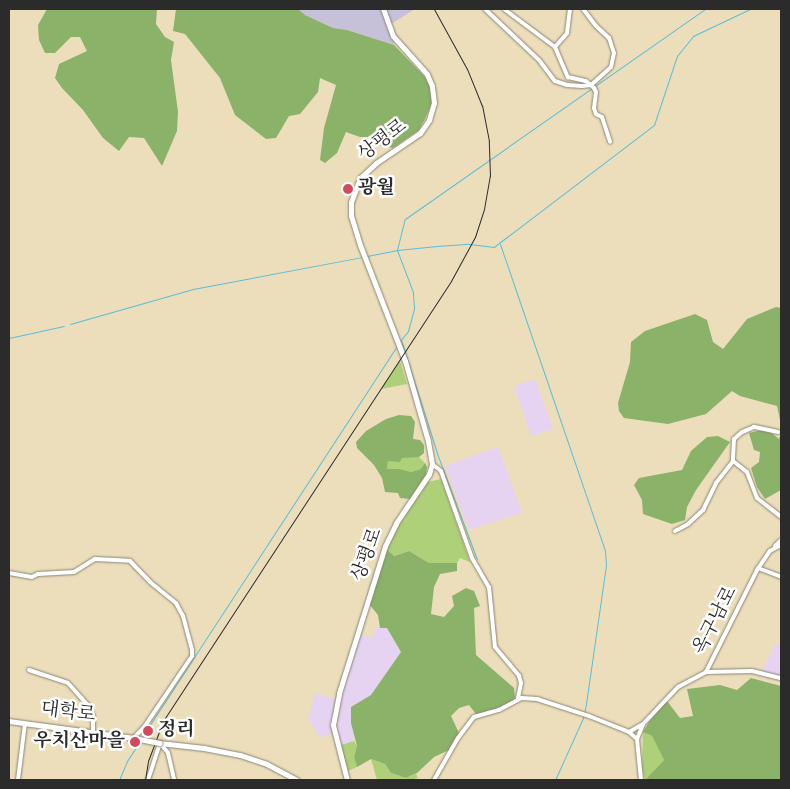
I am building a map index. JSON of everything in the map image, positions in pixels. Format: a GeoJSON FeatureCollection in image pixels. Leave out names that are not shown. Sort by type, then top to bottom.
{"type":"FeatureCollection","features":[{"type":"Feature","properties":{"kind":"main road","name":"상평로"},"geometry":{"type":"LineString","coordinates":[[347,780],[333,725],[339,693],[384,546],[396,523],[429,474],[432,464],[428,441],[400,348],[363,253],[352,216],[350,202],[357,183],[376,163],[420,133],[429,120],[434,103],[432,86],[427,74],[393,36],[383,9]]}},
{"type":"Feature","properties":{"kind":"street"},"geometry":{"type":"LineString","coordinates":[[485,9],[539,60],[555,81],[567,85],[592,86],[611,67],[614,53],[609,38],[596,26],[583,9]]}},
{"type":"Feature","properties":{"kind":"street"},"geometry":{"type":"LineString","coordinates":[[504,9],[555,47],[568,77],[586,81],[592,86],[596,92],[594,108],[596,114],[602,117],[610,142]]}},
{"type":"Feature","properties":{"kind":"street"},"geometry":{"type":"LineString","coordinates":[[555,47],[567,33],[570,9]]}},
{"type":"Feature","properties":{"kind":"street"},"geometry":{"type":"LineString","coordinates":[[675,531],[688,524],[704,510],[716,483],[733,461],[734,439],[742,432],[754,427],[778,432]]}},
{"type":"Feature","properties":{"kind":"street"},"geometry":{"type":"LineString","coordinates":[[733,461],[747,472],[758,498],[781,517]]}},
{"type":"Feature","properties":{"kind":"street"},"geometry":{"type":"LineString","coordinates":[[432,464],[441,471],[472,558],[489,587],[494,647],[519,676],[521,683],[518,699]]}},
{"type":"Feature","properties":{"kind":"street"},"geometry":{"type":"LineString","coordinates":[[770,551],[781,540]]}},
{"type":"Feature","properties":{"kind":"street","name":"옥구남로"},"geometry":{"type":"LineString","coordinates":[[641,780],[638,739],[643,724],[678,687],[706,672],[758,568],[770,551],[781,545]]}},
{"type":"Feature","properties":{"kind":"street"},"geometry":{"type":"LineString","coordinates":[[9,572],[32,577],[38,574],[74,572],[95,559],[130,561],[150,582],[176,603],[183,616],[192,656],[145,726],[134,738]]}},
{"type":"Feature","properties":{"kind":"street"},"geometry":{"type":"LineString","coordinates":[[758,568],[781,577]]}},
{"type":"Feature","properties":{"kind":"street"},"geometry":{"type":"LineString","coordinates":[[29,670],[68,683],[88,705],[92,716],[93,731]]}},
{"type":"Feature","properties":{"kind":"street"},"geometry":{"type":"LineString","coordinates":[[706,672],[752,671],[781,678]]}},
{"type":"Feature","properties":{"kind":"street"},"geometry":{"type":"LineString","coordinates":[[520,690],[522,695],[629,732],[638,739]]}},
{"type":"Feature","properties":{"kind":"street"},"geometry":{"type":"LineString","coordinates":[[434,780],[458,738],[474,717],[511,705],[518,699],[530,697]]}},
{"type":"Feature","properties":{"kind":"street","name":"대학로"},"geometry":{"type":"LineString","coordinates":[[9,721],[93,731],[240,755],[267,764],[297,780]]}},
{"type":"Feature","properties":{"kind":"street"},"geometry":{"type":"LineString","coordinates":[[18,780],[25,723]]}},
{"type":"Feature","properties":{"kind":"street"},"geometry":{"type":"LineString","coordinates":[[629,732],[643,724]]}},
{"type":"Feature","properties":{"kind":"street"},"geometry":{"type":"LineString","coordinates":[[148,780],[160,743]]}},
{"type":"Feature","properties":{"kind":"street"},"geometry":{"type":"LineString","coordinates":[[160,743],[168,753],[174,780]]}},
{"type":"Feature","properties":{"kind":"shaded area"},"geometry":{"type":"Polygon","coordinates":[[[298,9],[415,9],[391,24],[394,45],[347,30],[333,28],[305,15],[298,9]]]}},
{"type":"Feature","properties":{"kind":"shaded area"},"geometry":{"type":"Polygon","coordinates":[[[535,379],[553,429],[531,436],[514,386],[535,379]]]}},
{"type":"Feature","properties":{"kind":"shaded area"},"geometry":{"type":"Polygon","coordinates":[[[498,447],[522,513],[469,530],[445,466],[498,447]]]}},
{"type":"Feature","properties":{"kind":"shaded area"},"geometry":{"type":"Polygon","coordinates":[[[375,628],[387,628],[401,652],[371,695],[351,707],[354,741],[341,745],[335,718],[339,699],[359,634],[372,638],[375,628]]]}},
{"type":"Feature","properties":{"kind":"shaded area"},"geometry":{"type":"Polygon","coordinates":[[[775,643],[781,646],[781,676],[762,672],[775,643]]]}},
{"type":"Feature","properties":{"kind":"shaded area"},"geometry":{"type":"Polygon","coordinates":[[[315,693],[335,699],[332,719],[333,733],[320,738],[308,719],[315,693]]]}},
{"type":"Feature","properties":{"kind":"green space"},"geometry":{"type":"Polygon","coordinates":[[[47,9],[157,9],[156,24],[165,37],[174,42],[171,60],[178,112],[177,131],[162,166],[144,138],[129,137],[119,151],[103,138],[83,110],[62,88],[55,78],[59,64],[87,51],[80,37],[71,37],[55,53],[45,53],[39,40],[38,25],[47,9]]]}},
{"type":"Feature","properties":{"kind":"green space"},"geometry":{"type":"Polygon","coordinates":[[[176,9],[298,9],[305,15],[333,28],[347,30],[394,45],[424,76],[430,86],[432,103],[419,130],[393,148],[372,144],[370,137],[360,137],[346,132],[337,153],[325,163],[320,160],[324,128],[336,85],[320,78],[318,92],[300,114],[289,116],[276,138],[266,139],[235,115],[220,78],[185,34],[173,31],[176,9]]]}},
{"type":"Feature","properties":{"kind":"green space"},"geometry":{"type":"Polygon","coordinates":[[[776,307],[781,308],[781,425],[777,406],[740,396],[732,391],[706,414],[668,424],[624,418],[619,411],[618,403],[630,362],[631,342],[645,331],[695,314],[707,320],[713,342],[723,349],[747,319],[776,307]]]}},
{"type":"Feature","properties":{"kind":"green space"},"geometry":{"type":"Polygon","coordinates":[[[400,361],[407,384],[381,389],[400,361]]]}},
{"type":"Feature","properties":{"kind":"green space"},"geometry":{"type":"Polygon","coordinates":[[[399,415],[411,416],[415,422],[413,439],[420,440],[424,445],[424,453],[419,457],[402,458],[400,462],[388,461],[387,469],[400,469],[411,472],[421,469],[425,463],[427,467],[426,474],[410,499],[400,498],[398,493],[385,492],[382,478],[374,465],[357,448],[356,442],[366,431],[386,419],[399,415]]]}},
{"type":"Feature","properties":{"kind":"green space"},"geometry":{"type":"Polygon","coordinates":[[[769,431],[779,439],[781,434],[781,490],[765,499],[757,487],[751,468],[759,462],[760,452],[754,450],[749,433],[769,431]]]}},
{"type":"Feature","properties":{"kind":"green space"},"geometry":{"type":"Polygon","coordinates":[[[718,436],[730,442],[696,490],[687,507],[685,520],[672,524],[643,514],[642,500],[634,485],[639,478],[682,470],[691,451],[707,437],[718,436]]]}},
{"type":"Feature","properties":{"kind":"green space"},"geometry":{"type":"Polygon","coordinates":[[[407,457],[419,457],[425,463],[422,469],[411,472],[400,469],[387,469],[388,461],[407,457]]]}},
{"type":"Feature","properties":{"kind":"green space"},"geometry":{"type":"Polygon","coordinates":[[[441,479],[470,562],[460,558],[457,563],[429,563],[409,551],[393,556],[387,550],[390,538],[428,482],[441,479]]]}},
{"type":"Feature","properties":{"kind":"green space"},"geometry":{"type":"Polygon","coordinates":[[[387,550],[394,556],[409,551],[429,563],[457,563],[457,571],[440,574],[434,587],[431,614],[444,617],[454,606],[452,596],[466,588],[474,591],[480,606],[474,608],[476,655],[514,688],[515,697],[512,703],[482,714],[476,714],[469,705],[459,708],[451,716],[459,733],[449,750],[434,757],[417,773],[406,778],[391,773],[385,764],[371,759],[357,767],[354,757],[357,746],[351,723],[351,707],[371,695],[401,652],[387,628],[380,628],[378,615],[369,604],[387,550]]]}},
{"type":"Feature","properties":{"kind":"green space"},"geometry":{"type":"Polygon","coordinates":[[[751,678],[781,686],[781,780],[645,780],[664,760],[652,736],[643,732],[667,701],[680,718],[693,716],[687,689],[720,685],[737,690],[751,678]]]}},
{"type":"Feature","properties":{"kind":"green space"},"geometry":{"type":"Polygon","coordinates":[[[643,732],[652,736],[664,760],[645,780],[642,768],[643,732]]]}},
{"type":"Feature","properties":{"kind":"green space"},"geometry":{"type":"Polygon","coordinates":[[[354,741],[357,746],[354,757],[357,767],[346,772],[341,745],[354,741]]]}},
{"type":"Feature","properties":{"kind":"green space"},"geometry":{"type":"Polygon","coordinates":[[[371,759],[385,764],[391,773],[406,778],[416,774],[418,778],[411,780],[377,780],[371,759]]]}},
{"type":"Feature","properties":{"kind":"waterway"},"geometry":{"type":"LineString","coordinates":[[400,341],[408,331],[414,308],[413,292],[397,250],[405,219],[705,9]]}},
{"type":"Feature","properties":{"kind":"waterway"},"geometry":{"type":"LineString","coordinates":[[367,256],[397,250],[437,246],[469,244],[494,247],[654,125],[677,56],[693,36],[750,9]]}},
{"type":"Feature","properties":{"kind":"waterway"},"geometry":{"type":"LineString","coordinates":[[500,244],[605,551],[606,565],[583,718],[555,780]]}},
{"type":"Feature","properties":{"kind":"waterway"},"geometry":{"type":"LineString","coordinates":[[70,324],[193,289],[363,257]]}},
{"type":"Feature","properties":{"kind":"waterway"},"geometry":{"type":"LineString","coordinates":[[9,338],[64,326]]}},
{"type":"Feature","properties":{"kind":"waterway"},"geometry":{"type":"LineString","coordinates":[[401,340],[438,456],[477,559]]}},
{"type":"Feature","properties":{"kind":"waterway"},"geometry":{"type":"LineString","coordinates":[[142,737],[396,347]]}},
{"type":"Feature","properties":{"kind":"waterway"},"geometry":{"type":"LineString","coordinates":[[119,780],[127,761],[140,741]]}},
{"type":"Feature","properties":{"kind":"railway"},"geometry":{"type":"LineString","coordinates":[[145,780],[148,761],[163,721],[451,281],[475,237],[484,209],[490,176],[489,141],[482,106],[467,69],[434,9]]}},
{"type":"Feature","properties":{"kind":"place","name":"광월"},"geometry":{"type":"Point","coordinates":[348,189]}},
{"type":"Feature","properties":{"kind":"place","name":"정리"},"geometry":{"type":"Point","coordinates":[148,731]}},
{"type":"Feature","properties":{"kind":"place","name":"우치산마을"},"geometry":{"type":"Point","coordinates":[135,742]}}]}
